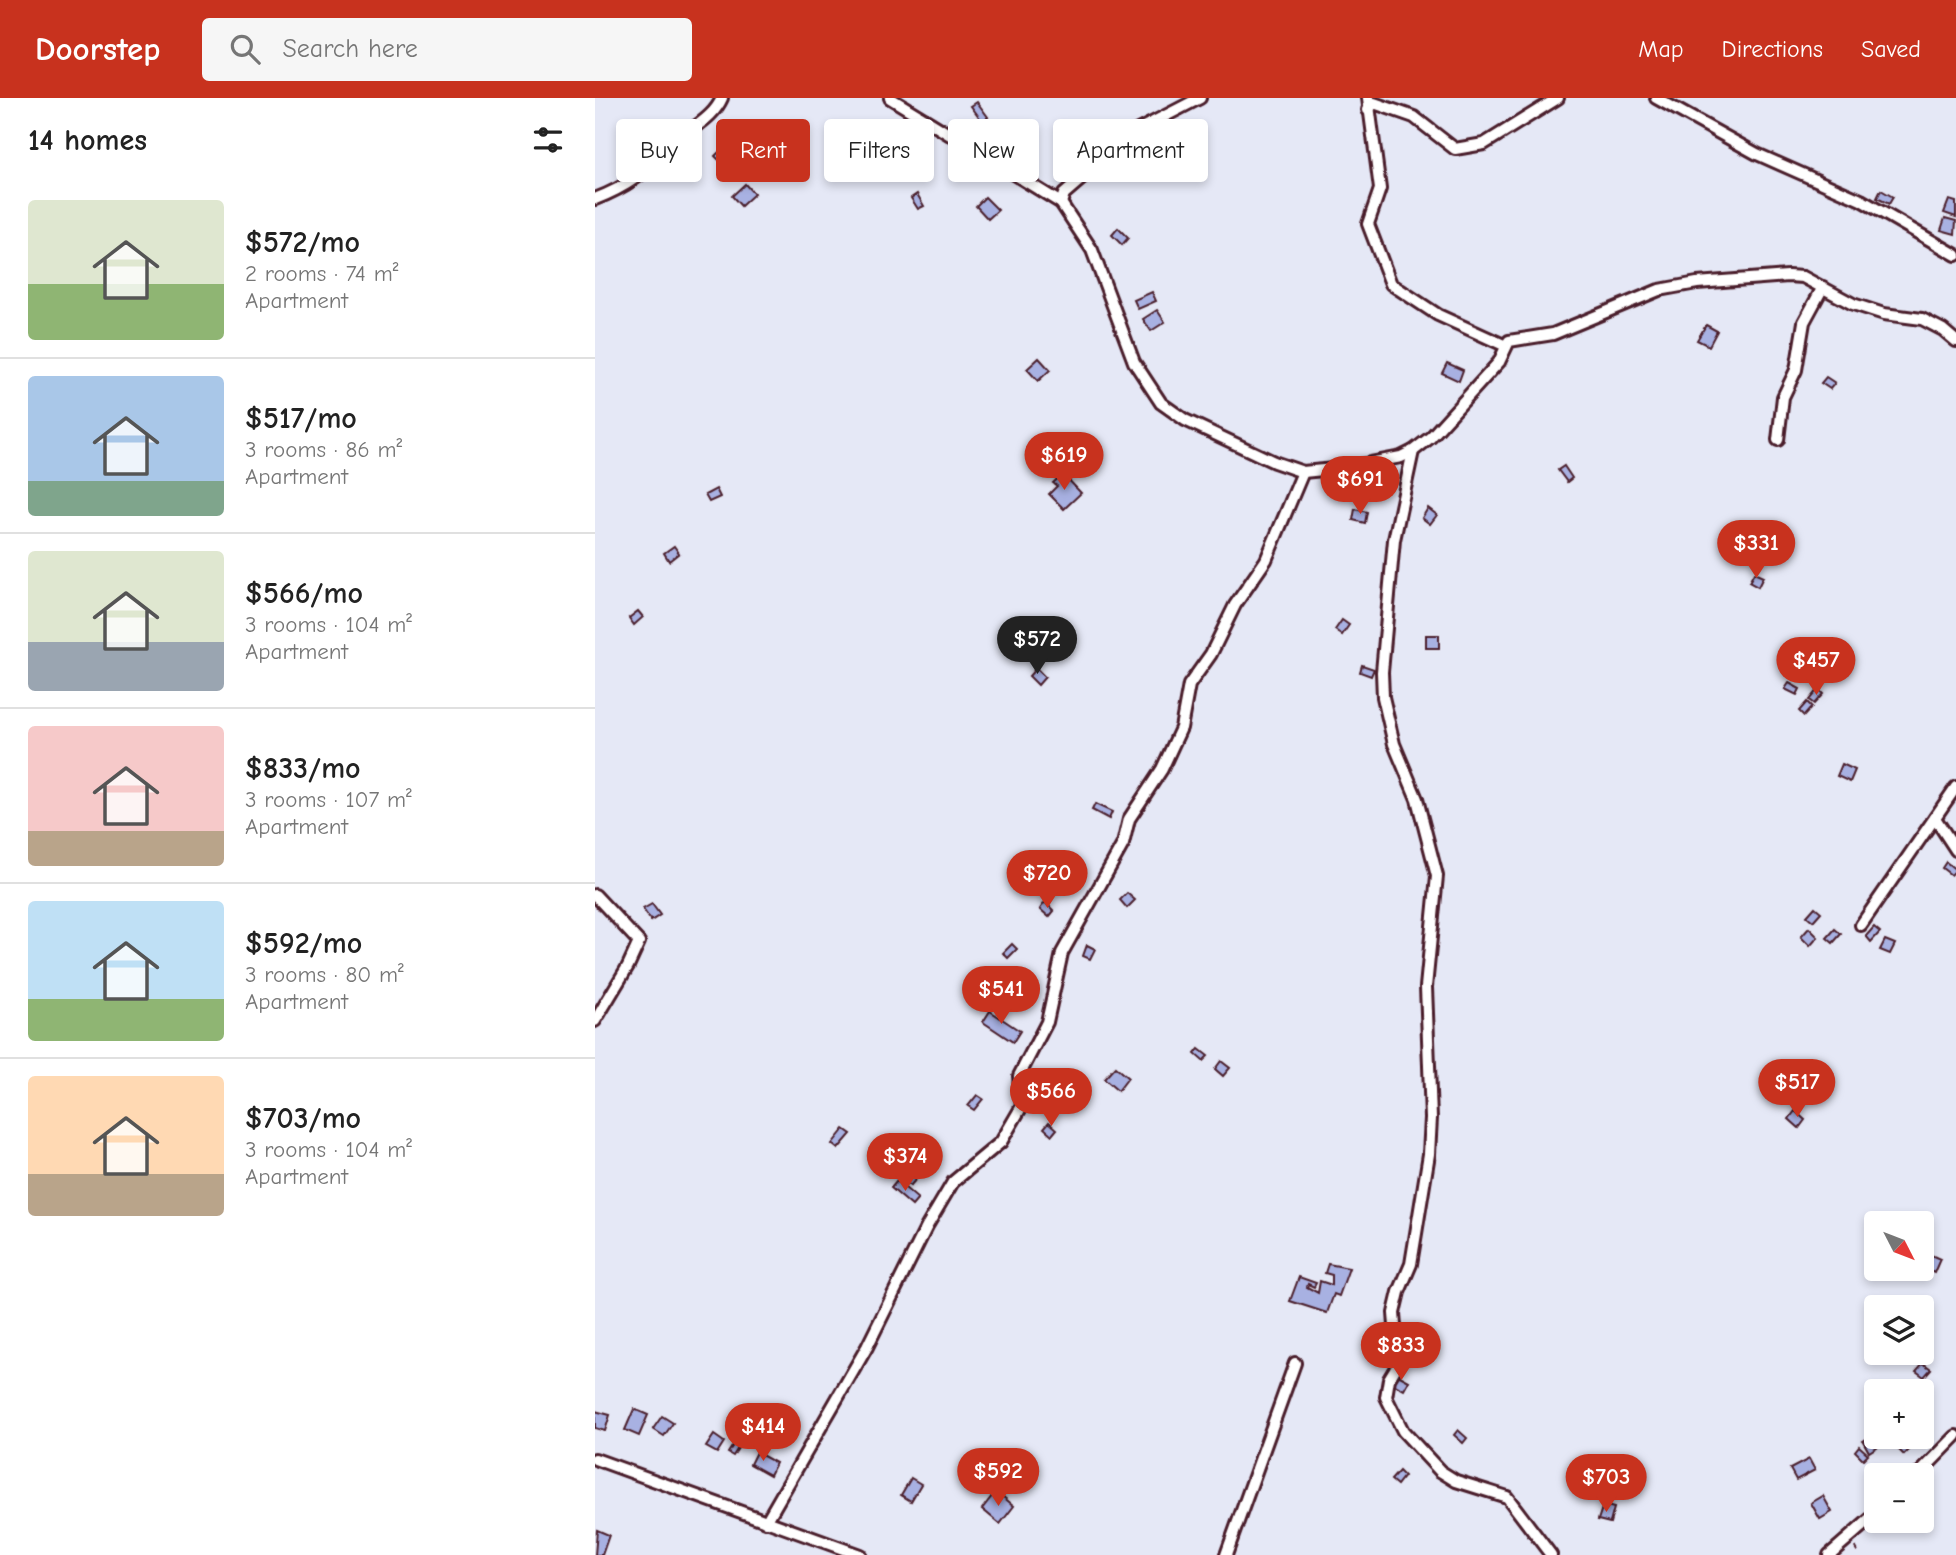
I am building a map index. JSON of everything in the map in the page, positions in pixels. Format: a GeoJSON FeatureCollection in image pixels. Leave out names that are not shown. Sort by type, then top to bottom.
{"type":"FeatureCollection","features":[{"type":"Feature","properties":{"kind":"street"},"geometry":{"type":"LineString","coordinates":[[595,199],[622,188],[660,162],[684,136],[707,119],[722,98]]}},
{"type":"Feature","properties":{"kind":"street"},"geometry":{"type":"LineString","coordinates":[[890,98],[1061,203],[1092,250],[1134,362],[1161,402],[1185,420],[1274,462],[1303,472],[1401,457],[1413,451],[1431,437],[1499,362],[1506,345],[1515,340],[1562,331],[1659,290],[1697,283],[1803,277],[1853,304],[1884,314],[1922,319],[1956,341]]}},
{"type":"Feature","properties":{"kind":"street"},"geometry":{"type":"LineString","coordinates":[[1061,203],[1063,194],[1138,130],[1200,98]]}},
{"type":"Feature","properties":{"kind":"street"},"geometry":{"type":"LineString","coordinates":[[1506,345],[1438,315],[1391,284],[1368,224],[1380,189],[1368,104],[1374,103],[1414,117],[1455,149],[1484,144],[1558,98]]}},
{"type":"Feature","properties":{"kind":"street"},"geometry":{"type":"LineString","coordinates":[[1656,98],[1757,153],[1861,200],[1956,255]]}},
{"type":"Feature","properties":{"kind":"street"},"geometry":{"type":"LineString","coordinates":[[1778,440],[1783,397],[1796,370],[1804,322],[1823,287]]}},
{"type":"Feature","properties":{"kind":"street"},"geometry":{"type":"LineString","coordinates":[[1413,451],[1394,540],[1382,672],[1383,696],[1394,744],[1417,799],[1437,876],[1426,987],[1431,1118],[1429,1154],[1413,1253],[1394,1312],[1398,1364],[1389,1379],[1385,1397],[1403,1430],[1440,1471],[1456,1481],[1507,1497],[1551,1555]]}},
{"type":"Feature","properties":{"kind":"street"},"geometry":{"type":"LineString","coordinates":[[766,1522],[867,1347],[927,1226],[953,1182],[1001,1142],[1022,1106],[1019,1076],[1047,1021],[1062,953],[1123,844],[1129,819],[1162,769],[1181,727],[1189,685],[1210,654],[1235,605],[1265,560],[1303,472]]}},
{"type":"Feature","properties":{"kind":"street"},"geometry":{"type":"LineString","coordinates":[[1861,925],[1956,787]]}},
{"type":"Feature","properties":{"kind":"street"},"geometry":{"type":"LineString","coordinates":[[1935,818],[1956,850]]}},
{"type":"Feature","properties":{"kind":"street"},"geometry":{"type":"LineString","coordinates":[[595,895],[639,942],[595,1021]]}},
{"type":"Feature","properties":{"kind":"street"},"geometry":{"type":"LineString","coordinates":[[1226,1555],[1295,1363]]}},
{"type":"Feature","properties":{"kind":"street"},"geometry":{"type":"LineString","coordinates":[[1930,1463],[1956,1436]]}},
{"type":"Feature","properties":{"kind":"street"},"geometry":{"type":"LineString","coordinates":[[595,1459],[860,1555]]}},
{"type":"Feature","properties":{"kind":"street"},"geometry":{"type":"LineString","coordinates":[[1829,1555],[1864,1524]]}},
{"type":"Feature","properties":{"kind":"building"},"geometry":{"type":"Polygon","coordinates":[[[977,102],[988,117],[981,119],[971,106],[977,102]]]}},
{"type":"Feature","properties":{"kind":"building"},"geometry":{"type":"Polygon","coordinates":[[[745,184],[754,194],[741,206],[732,196],[745,184]]]}},
{"type":"Feature","properties":{"kind":"building"},"geometry":{"type":"Polygon","coordinates":[[[1881,190],[1893,197],[1889,204],[1877,198],[1881,190]]]}},
{"type":"Feature","properties":{"kind":"building"},"geometry":{"type":"Polygon","coordinates":[[[917,194],[924,206],[918,209],[911,198],[917,194]]]}},
{"type":"Feature","properties":{"kind":"building"},"geometry":{"type":"Polygon","coordinates":[[[985,197],[998,210],[988,219],[976,206],[985,197]]]}},
{"type":"Feature","properties":{"kind":"building"},"geometry":{"type":"Polygon","coordinates":[[[1949,200],[1956,202],[1956,217],[1944,213],[1949,200]]]}},
{"type":"Feature","properties":{"kind":"building"},"geometry":{"type":"Polygon","coordinates":[[[1945,218],[1956,221],[1955,234],[1941,230],[1945,218]]]}},
{"type":"Feature","properties":{"kind":"building"},"geometry":{"type":"Polygon","coordinates":[[[1118,228],[1128,238],[1122,245],[1112,235],[1118,228]]]}},
{"type":"Feature","properties":{"kind":"building"},"geometry":{"type":"Polygon","coordinates":[[[1152,292],[1156,301],[1138,309],[1134,300],[1152,292]]]}},
{"type":"Feature","properties":{"kind":"building"},"geometry":{"type":"Polygon","coordinates":[[[1157,310],[1165,322],[1151,331],[1143,319],[1157,310]]]}},
{"type":"Feature","properties":{"kind":"building"},"geometry":{"type":"Polygon","coordinates":[[[1706,325],[1717,331],[1709,346],[1697,340],[1706,325]]]}},
{"type":"Feature","properties":{"kind":"building"},"geometry":{"type":"Polygon","coordinates":[[[1039,358],[1050,370],[1038,381],[1027,369],[1039,358]]]}},
{"type":"Feature","properties":{"kind":"building"},"geometry":{"type":"Polygon","coordinates":[[[1447,363],[1463,370],[1459,381],[1442,373],[1447,363]]]}},
{"type":"Feature","properties":{"kind":"building"},"geometry":{"type":"Polygon","coordinates":[[[1826,377],[1835,383],[1830,389],[1821,383],[1826,377]]]}},
{"type":"Feature","properties":{"kind":"building"},"geometry":{"type":"Polygon","coordinates":[[[1564,466],[1572,478],[1567,482],[1558,470],[1564,466]]]}},
{"type":"Feature","properties":{"kind":"building"},"geometry":{"type":"Polygon","coordinates":[[[1063,474],[1081,493],[1064,509],[1049,494],[1057,486],[1053,483],[1063,474]]]}},
{"type":"Feature","properties":{"kind":"building"},"geometry":{"type":"Polygon","coordinates":[[[716,489],[720,497],[709,502],[705,495],[716,489]]]}},
{"type":"Feature","properties":{"kind":"building"},"geometry":{"type":"Polygon","coordinates":[[[1428,508],[1437,515],[1430,524],[1422,518],[1428,508]]]}},
{"type":"Feature","properties":{"kind":"building"},"geometry":{"type":"Polygon","coordinates":[[[1355,509],[1367,512],[1365,523],[1353,520],[1355,509]]]}},
{"type":"Feature","properties":{"kind":"building"},"geometry":{"type":"Polygon","coordinates":[[[674,546],[679,553],[669,561],[664,553],[674,546]]]}},
{"type":"Feature","properties":{"kind":"building"},"geometry":{"type":"Polygon","coordinates":[[[1754,573],[1763,577],[1758,587],[1749,582],[1754,573]]]}},
{"type":"Feature","properties":{"kind":"building"},"geometry":{"type":"Polygon","coordinates":[[[638,611],[643,617],[634,625],[629,618],[638,611]]]}},
{"type":"Feature","properties":{"kind":"building"},"geometry":{"type":"Polygon","coordinates":[[[1342,620],[1349,625],[1342,635],[1335,630],[1342,620]]]}},
{"type":"Feature","properties":{"kind":"building"},"geometry":{"type":"Polygon","coordinates":[[[1426,635],[1439,635],[1439,648],[1426,648],[1426,635]]]}},
{"type":"Feature","properties":{"kind":"building"},"geometry":{"type":"Polygon","coordinates":[[[1362,665],[1374,669],[1371,676],[1360,672],[1362,665]]]}},
{"type":"Feature","properties":{"kind":"building"},"geometry":{"type":"Polygon","coordinates":[[[1036,668],[1045,677],[1038,685],[1029,676],[1036,668]]]}},
{"type":"Feature","properties":{"kind":"building"},"geometry":{"type":"Polygon","coordinates":[[[1789,683],[1800,689],[1797,695],[1785,689],[1789,683]]]}},
{"type":"Feature","properties":{"kind":"building"},"geometry":{"type":"Polygon","coordinates":[[[1818,689],[1823,694],[1814,704],[1809,700],[1818,689]]]}},
{"type":"Feature","properties":{"kind":"building"},"geometry":{"type":"Polygon","coordinates":[[[1807,702],[1812,707],[1804,716],[1799,711],[1807,702]]]}},
{"type":"Feature","properties":{"kind":"building"},"geometry":{"type":"Polygon","coordinates":[[[1842,764],[1855,770],[1850,782],[1837,776],[1842,764]]]}},
{"type":"Feature","properties":{"kind":"building"},"geometry":{"type":"Polygon","coordinates":[[[1095,804],[1112,812],[1109,819],[1092,810],[1095,804]]]}},
{"type":"Feature","properties":{"kind":"building"},"geometry":{"type":"Polygon","coordinates":[[[1946,862],[1956,870],[1951,875],[1942,868],[1946,862]]]}},
{"type":"Feature","properties":{"kind":"building"},"geometry":{"type":"Polygon","coordinates":[[[1127,893],[1135,900],[1127,908],[1120,900],[1127,893]]]}},
{"type":"Feature","properties":{"kind":"building"},"geometry":{"type":"Polygon","coordinates":[[[1045,902],[1054,911],[1049,917],[1040,909],[1045,902]]]}},
{"type":"Feature","properties":{"kind":"building"},"geometry":{"type":"Polygon","coordinates":[[[652,904],[660,915],[651,921],[643,909],[652,904]]]}},
{"type":"Feature","properties":{"kind":"building"},"geometry":{"type":"Polygon","coordinates":[[[1815,907],[1821,912],[1813,921],[1807,916],[1815,907]]]}},
{"type":"Feature","properties":{"kind":"building"},"geometry":{"type":"Polygon","coordinates":[[[1874,927],[1880,932],[1871,942],[1866,936],[1874,927]]]}},
{"type":"Feature","properties":{"kind":"building"},"geometry":{"type":"Polygon","coordinates":[[[1809,928],[1818,937],[1810,946],[1801,937],[1809,928]]]}},
{"type":"Feature","properties":{"kind":"building"},"geometry":{"type":"Polygon","coordinates":[[[1835,929],[1841,934],[1833,943],[1827,938],[1835,929]]]}},
{"type":"Feature","properties":{"kind":"building"},"geometry":{"type":"Polygon","coordinates":[[[1885,940],[1895,944],[1890,954],[1880,950],[1885,940]]]}},
{"type":"Feature","properties":{"kind":"building"},"geometry":{"type":"Polygon","coordinates":[[[1012,944],[1017,949],[1008,958],[1003,953],[1012,944]]]}},
{"type":"Feature","properties":{"kind":"building"},"geometry":{"type":"Polygon","coordinates":[[[1087,945],[1095,949],[1090,959],[1083,956],[1087,945]]]}},
{"type":"Feature","properties":{"kind":"building"},"geometry":{"type":"Polygon","coordinates":[[[990,1011],[1020,1031],[1013,1042],[983,1022],[990,1011]]]}},
{"type":"Feature","properties":{"kind":"building"},"geometry":{"type":"Polygon","coordinates":[[[1199,1049],[1208,1056],[1203,1061],[1195,1054],[1199,1049]]]}},
{"type":"Feature","properties":{"kind":"building"},"geometry":{"type":"Polygon","coordinates":[[[1221,1061],[1230,1068],[1223,1076],[1215,1069],[1221,1061]]]}},
{"type":"Feature","properties":{"kind":"building"},"geometry":{"type":"Polygon","coordinates":[[[1115,1067],[1128,1078],[1118,1091],[1104,1079],[1115,1067]]]}},
{"type":"Feature","properties":{"kind":"building"},"geometry":{"type":"Polygon","coordinates":[[[977,1095],[983,1099],[974,1110],[968,1106],[977,1095]]]}},
{"type":"Feature","properties":{"kind":"building"},"geometry":{"type":"Polygon","coordinates":[[[1795,1111],[1805,1120],[1799,1128],[1789,1119],[1795,1111]]]}},
{"type":"Feature","properties":{"kind":"building"},"geometry":{"type":"Polygon","coordinates":[[[1049,1122],[1057,1129],[1052,1135],[1044,1128],[1049,1122]]]}},
{"type":"Feature","properties":{"kind":"building"},"geometry":{"type":"Polygon","coordinates":[[[844,1129],[851,1134],[838,1149],[832,1144],[844,1129]]]}},
{"type":"Feature","properties":{"kind":"building"},"geometry":{"type":"Polygon","coordinates":[[[917,1140],[928,1150],[925,1154],[928,1157],[914,1170],[901,1159],[917,1140]]]}},
{"type":"Feature","properties":{"kind":"building"},"geometry":{"type":"Polygon","coordinates":[[[910,1171],[918,1177],[910,1186],[902,1179],[910,1171]]]}},
{"type":"Feature","properties":{"kind":"building"},"geometry":{"type":"Polygon","coordinates":[[[897,1181],[918,1199],[912,1206],[891,1188],[897,1181]]]}},
{"type":"Feature","properties":{"kind":"building"},"geometry":{"type":"Polygon","coordinates":[[[1934,1256],[1940,1259],[1934,1273],[1934,1256]]]}},
{"type":"Feature","properties":{"kind":"building"},"geometry":{"type":"Polygon","coordinates":[[[1328,1264],[1349,1268],[1339,1296],[1334,1294],[1327,1313],[1290,1301],[1299,1277],[1316,1283],[1314,1287],[1308,1284],[1307,1287],[1318,1293],[1320,1281],[1332,1285],[1332,1275],[1325,1273],[1328,1264]]]}},
{"type":"Feature","properties":{"kind":"building"},"geometry":{"type":"Polygon","coordinates":[[[1921,1365],[1931,1369],[1924,1377],[1916,1371],[1921,1365]]]}},
{"type":"Feature","properties":{"kind":"building"},"geometry":{"type":"Polygon","coordinates":[[[1398,1375],[1409,1381],[1404,1390],[1393,1384],[1398,1375]]]}},
{"type":"Feature","properties":{"kind":"building"},"geometry":{"type":"Polygon","coordinates":[[[634,1409],[648,1415],[639,1436],[625,1430],[634,1409]]]}},
{"type":"Feature","properties":{"kind":"building"},"geometry":{"type":"Polygon","coordinates":[[[595,1411],[610,1415],[605,1431],[595,1428],[595,1411]]]}},
{"type":"Feature","properties":{"kind":"building"},"geometry":{"type":"Polygon","coordinates":[[[662,1416],[673,1423],[664,1436],[653,1429],[662,1416]]]}},
{"type":"Feature","properties":{"kind":"building"},"geometry":{"type":"Polygon","coordinates":[[[1458,1430],[1467,1438],[1463,1443],[1454,1435],[1458,1430]]]}},
{"type":"Feature","properties":{"kind":"building"},"geometry":{"type":"Polygon","coordinates":[[[714,1435],[724,1442],[717,1453],[706,1447],[714,1435]]]}},
{"type":"Feature","properties":{"kind":"building"},"geometry":{"type":"Polygon","coordinates":[[[735,1442],[740,1445],[733,1456],[728,1453],[735,1442]]]}},
{"type":"Feature","properties":{"kind":"building"},"geometry":{"type":"Polygon","coordinates":[[[1859,1446],[1868,1454],[1863,1459],[1855,1451],[1859,1446]]]}},
{"type":"Feature","properties":{"kind":"building"},"geometry":{"type":"Polygon","coordinates":[[[1898,1449],[1910,1449],[1904,1455],[1898,1449]]]}},
{"type":"Feature","properties":{"kind":"building"},"geometry":{"type":"Polygon","coordinates":[[[756,1452],[776,1463],[770,1475],[750,1464],[756,1452]]]}},
{"type":"Feature","properties":{"kind":"building"},"geometry":{"type":"Polygon","coordinates":[[[1809,1459],[1815,1470],[1796,1480],[1790,1469],[1809,1459]]]}},
{"type":"Feature","properties":{"kind":"building"},"geometry":{"type":"Polygon","coordinates":[[[1399,1471],[1404,1476],[1397,1485],[1391,1480],[1399,1471]]]}},
{"type":"Feature","properties":{"kind":"building"},"geometry":{"type":"Polygon","coordinates":[[[911,1478],[921,1484],[911,1501],[901,1495],[911,1478]]]}},
{"type":"Feature","properties":{"kind":"building"},"geometry":{"type":"Polygon","coordinates":[[[996,1491],[1014,1506],[1000,1524],[982,1509],[996,1491]]]}},
{"type":"Feature","properties":{"kind":"building"},"geometry":{"type":"Polygon","coordinates":[[[1823,1496],[1832,1512],[1820,1519],[1811,1503],[1823,1496]]]}},
{"type":"Feature","properties":{"kind":"building"},"geometry":{"type":"Polygon","coordinates":[[[1603,1505],[1614,1508],[1610,1523],[1598,1520],[1603,1505]]]}},
{"type":"Feature","properties":{"kind":"building"},"geometry":{"type":"Polygon","coordinates":[[[597,1530],[609,1535],[602,1555],[595,1555],[597,1530]]]}}]}
